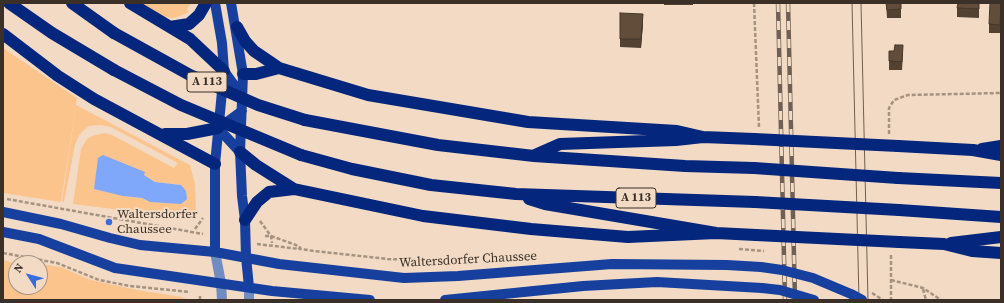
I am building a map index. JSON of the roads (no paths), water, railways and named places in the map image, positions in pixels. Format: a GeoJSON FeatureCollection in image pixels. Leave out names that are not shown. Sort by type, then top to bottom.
{"type":"FeatureCollection","features":[{"type":"Feature","properties":{"kind":"highway","name":"A 113"},"geometry":{"type":"LineString","coordinates":[[9,3],[52,33],[114,70],[181,105],[294,152],[352,169],[431,185],[516,194],[755,202],[1001,216]]}},
{"type":"Feature","properties":{"kind":"highway","name":"A 113"},"geometry":{"type":"LineString","coordinates":[[72,3],[114,32],[190,75],[258,105],[305,120],[350,129],[438,145],[534,156],[685,166],[754,168],[898,178],[1001,183]]}},
{"type":"Feature","properties":{"kind":"highway"},"geometry":{"type":"LineString","coordinates":[[130,3],[190,39],[226,79]]}},
{"type":"Feature","properties":{"kind":"highway"},"geometry":{"type":"LineString","coordinates":[[170,27],[189,24],[199,15],[206,3]]}},
{"type":"Feature","properties":{"kind":"highway"},"geometry":{"type":"LineString","coordinates":[[237,27],[245,41],[254,51],[279,68],[368,95],[528,122],[677,131],[703,137]]}},
{"type":"Feature","properties":{"kind":"highway"},"geometry":{"type":"LineString","coordinates":[[3,34],[58,76],[94,98],[215,164]]}},
{"type":"Feature","properties":{"kind":"highway"},"geometry":{"type":"LineString","coordinates":[[243,74],[256,74],[279,68]]}},
{"type":"Feature","properties":{"kind":"highway"},"geometry":{"type":"LineString","coordinates":[[156,132],[173,135],[218,128]]}},
{"type":"Feature","properties":{"kind":"highway"},"geometry":{"type":"LineString","coordinates":[[534,156],[560,144],[676,140],[703,137],[894,143],[973,150],[1001,155]]}},
{"type":"Feature","properties":{"kind":"highway"},"geometry":{"type":"LineString","coordinates":[[973,150],[1001,146]]}},
{"type":"Feature","properties":{"kind":"highway"},"geometry":{"type":"LineString","coordinates":[[240,152],[256,165],[294,189]]}},
{"type":"Feature","properties":{"kind":"highway"},"geometry":{"type":"LineString","coordinates":[[245,220],[257,202],[269,192],[294,189],[423,216],[531,229],[628,237],[716,233],[895,246],[944,244],[1001,237]]}},
{"type":"Feature","properties":{"kind":"highway"},"geometry":{"type":"LineString","coordinates":[[516,194],[544,204],[716,233]]}},
{"type":"Feature","properties":{"kind":"highway"},"geometry":{"type":"LineString","coordinates":[[944,244],[972,251],[1001,253]]}},
{"type":"Feature","properties":{"kind":"main road"},"geometry":{"type":"LineString","coordinates":[[215,3],[226,79],[218,128],[215,164],[215,252]]}},
{"type":"Feature","properties":{"kind":"main road"},"geometry":{"type":"LineString","coordinates":[[231,3],[237,27],[243,74],[244,99],[240,152],[249,287]]}},
{"type":"Feature","properties":{"kind":"main road"},"geometry":{"type":"LineString","coordinates":[[226,79],[243,74]]}},
{"type":"Feature","properties":{"kind":"main road"},"geometry":{"type":"LineString","coordinates":[[226,79],[244,99]]}},
{"type":"Feature","properties":{"kind":"main road"},"geometry":{"type":"LineString","coordinates":[[218,128],[242,111]]}},
{"type":"Feature","properties":{"kind":"main road"},"geometry":{"type":"LineString","coordinates":[[218,128],[240,152]]}},
{"type":"Feature","properties":{"kind":"main road","name":"Waltersdorfer Chaussee"},"geometry":{"type":"LineString","coordinates":[[3,212],[61,224],[110,238],[140,244],[215,252],[279,264],[404,278],[458,276],[612,264],[728,265],[782,270],[812,278],[862,300]]}},
{"type":"Feature","properties":{"kind":"main road"},"geometry":{"type":"LineString","coordinates":[[3,232],[39,239],[115,268],[336,298],[370,300]]}},
{"type":"Feature","properties":{"kind":"main road"},"geometry":{"type":"LineString","coordinates":[[445,300],[583,286],[657,282],[780,290],[814,300]]}},
{"type":"Feature","properties":{"kind":"street"},"geometry":{"type":"LineString","coordinates":[[215,252],[221,283],[222,300]]}},
{"type":"Feature","properties":{"kind":"street"},"geometry":{"type":"LineString","coordinates":[[249,287],[249,300]]}},
{"type":"Feature","properties":{"kind":"water"},"geometry":{"type":"Polygon","coordinates":[[[103,155],[145,172],[144,175],[155,182],[181,185],[186,191],[187,199],[181,204],[150,202],[142,198],[123,196],[94,189],[98,158],[103,155]]]}},
{"type":"Feature","properties":{"kind":"tram line"},"geometry":{"type":"LineString","coordinates":[[852,3],[859,300]]}},
{"type":"Feature","properties":{"kind":"tram line"},"geometry":{"type":"LineString","coordinates":[[861,3],[868,300]]}},
{"type":"Feature","properties":{"kind":"railway"},"geometry":{"type":"LineString","coordinates":[[778,3],[785,300]]}},
{"type":"Feature","properties":{"kind":"railway"},"geometry":{"type":"LineString","coordinates":[[788,3],[795,300]]}},
{"type":"Feature","properties":{"kind":"place","name":"Waltersdorfer Chaussee"},"geometry":{"type":"Point","coordinates":[109,222]}}]}
